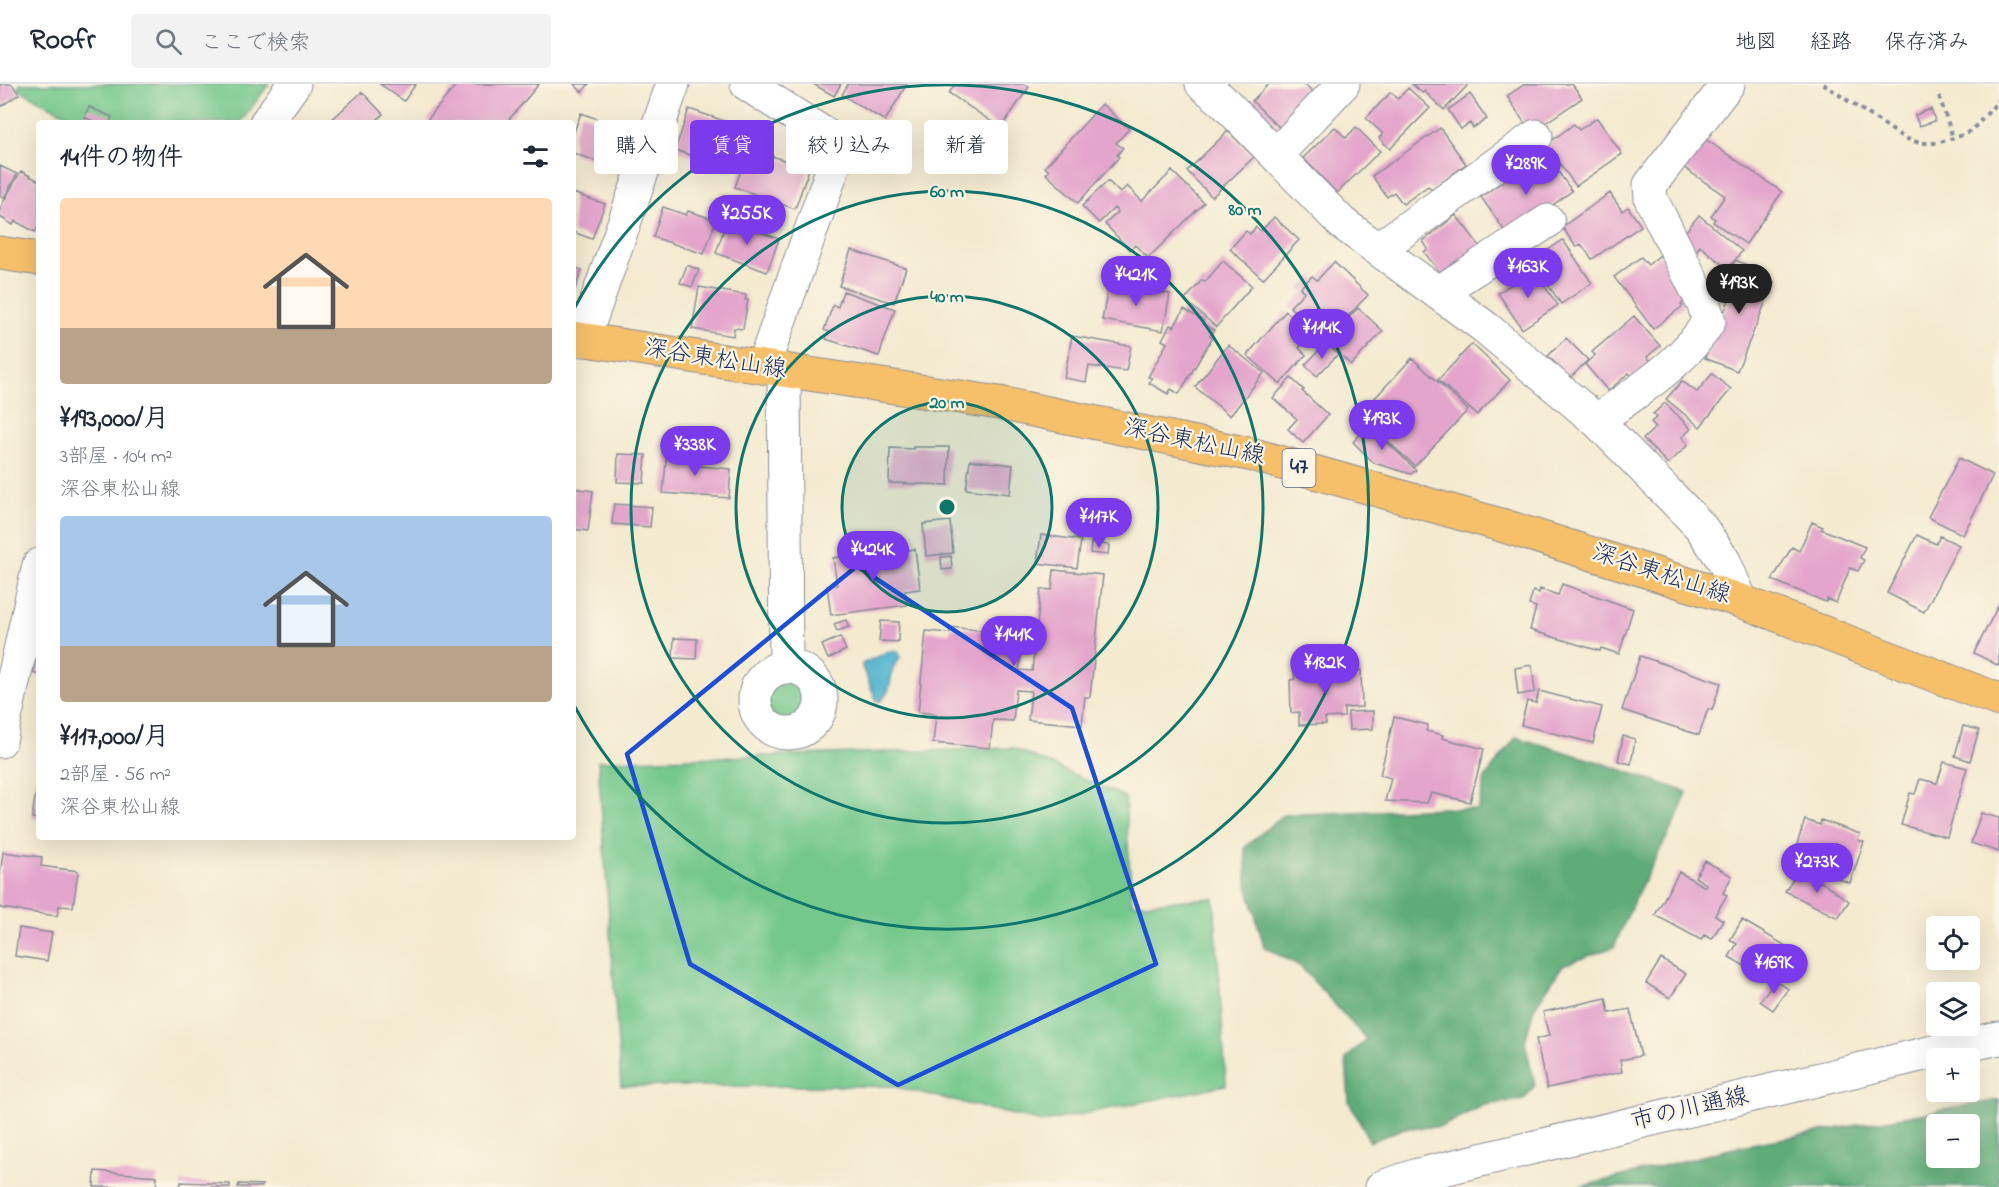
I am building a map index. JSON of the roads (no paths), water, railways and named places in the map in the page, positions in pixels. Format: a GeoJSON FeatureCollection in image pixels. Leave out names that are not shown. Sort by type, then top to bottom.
{"type":"FeatureCollection","features":[{"type":"Feature","properties":{"kind":"main road"},"geometry":{"type":"LineString","coordinates":[[0,253],[36,259]]}},
{"type":"Feature","properties":{"kind":"main road","name":"深谷東松山線"},"geometry":{"type":"LineString","coordinates":[[578,339],[999,403],[1254,455],[1501,525],[1741,601],[1999,700]]}},
{"type":"Feature","properties":{"kind":"street"},"geometry":{"type":"LineString","coordinates":[[268,120],[294,84]]}},
{"type":"Feature","properties":{"kind":"street"},"geometry":{"type":"LineString","coordinates":[[578,339],[673,84]]}},
{"type":"Feature","properties":{"kind":"street"},"geometry":{"type":"LineString","coordinates":[[747,84],[841,145],[774,369],[786,666]]}},
{"type":"Feature","properties":{"kind":"street"},"geometry":{"type":"LineString","coordinates":[[1202,84],[1223,101],[1342,223],[1486,328],[1597,421],[1700,526],[1724,561],[1741,601]]}},
{"type":"Feature","properties":{"kind":"street"},"geometry":{"type":"LineString","coordinates":[[1276,155],[1343,84]]}},
{"type":"Feature","properties":{"kind":"street"},"geometry":{"type":"LineString","coordinates":[[1597,421],[1679,359],[1699,337],[1709,321],[1704,305],[1651,199],[1650,185],[1728,84]]}},
{"type":"Feature","properties":{"kind":"street"},"geometry":{"type":"LineString","coordinates":[[1378,249],[1536,136]]}},
{"type":"Feature","properties":{"kind":"street"},"geometry":{"type":"LineString","coordinates":[[1438,293],[1548,221]]}},
{"type":"Feature","properties":{"kind":"street"},"geometry":{"type":"LineString","coordinates":[[0,741],[36,579]]}},
{"type":"Feature","properties":{"kind":"street","name":"市の川通線"},"geometry":{"type":"LineString","coordinates":[[1382,1187],[1430,1172],[1914,1056],[1999,1038]]}},
{"type":"Feature","properties":{"kind":"water"},"geometry":{"type":"Polygon","coordinates":[[[889,651],[899,653],[900,658],[893,669],[889,690],[881,701],[877,701],[862,664],[889,651]]]}}]}
